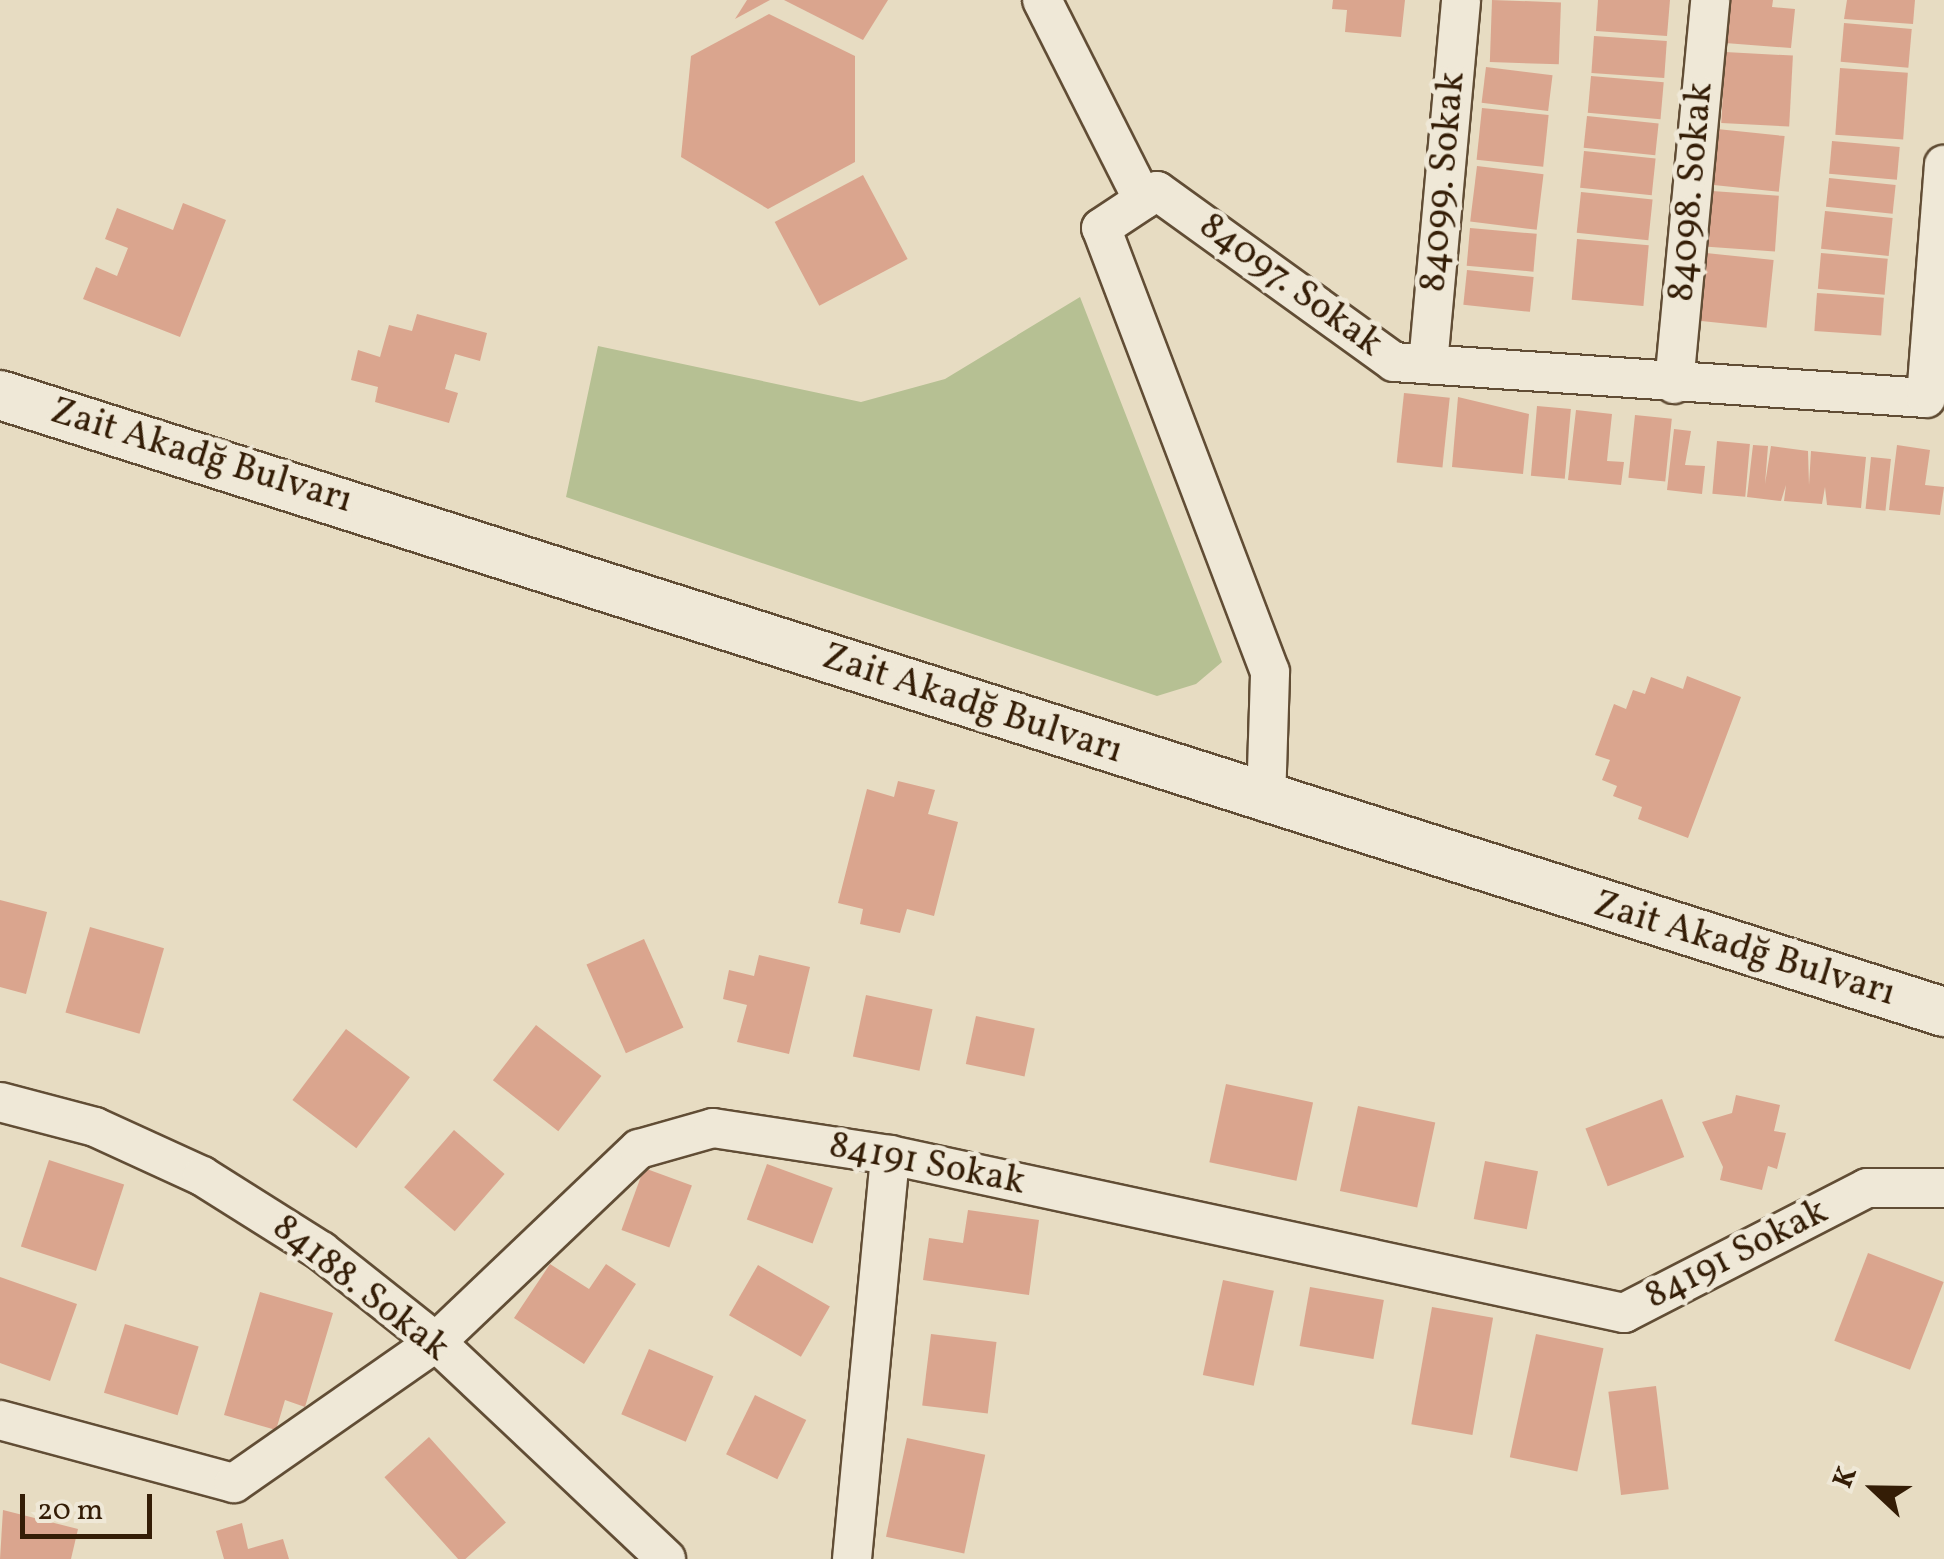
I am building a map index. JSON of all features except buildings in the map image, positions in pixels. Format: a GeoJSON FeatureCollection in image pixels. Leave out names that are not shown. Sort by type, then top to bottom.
{"type":"FeatureCollection","features":[{"type":"Feature","properties":{"kind":"street"},"geometry":{"type":"LineString","coordinates":[[1042,0],[1144,200],[1101,228],[1270,672],[1266,802]]}},
{"type":"Feature","properties":{"kind":"street","name":"84099. Sokak"},"geometry":{"type":"LineString","coordinates":[[1428,364],[1461,0]]}},
{"type":"Feature","properties":{"kind":"street","name":"84098. Sokak"},"geometry":{"type":"LineString","coordinates":[[1674,384],[1710,0]]}},
{"type":"Feature","properties":{"kind":"street","name":"84097. Sokak"},"geometry":{"type":"LineString","coordinates":[[1144,200],[1157,191],[1394,362],[1674,384],[1926,398],[1944,165]]}},
{"type":"Feature","properties":{"kind":"street","name":"Zait Akadğ Bulvarı"},"geometry":{"type":"LineString","coordinates":[[0,396],[399,517],[1266,802],[1944,1012]]}},
{"type":"Feature","properties":{"kind":"street","name":"84188. Sokak"},"geometry":{"type":"LineString","coordinates":[[0,1102],[95,1127],[202,1176],[322,1250],[436,1342],[666,1559]]}},
{"type":"Feature","properties":{"kind":"street","name":"84191 Sokak"},"geometry":{"type":"LineString","coordinates":[[0,1420],[234,1483],[436,1342],[640,1149],[713,1128],[890,1155],[1624,1314],[1867,1188],[1944,1188]]}},
{"type":"Feature","properties":{"kind":"street"},"geometry":{"type":"LineString","coordinates":[[852,1559],[890,1155]]}},
{"type":"Feature","properties":{"kind":"green space"},"geometry":{"type":"Polygon","coordinates":[[[1080,297],[1222,662],[1196,684],[1157,696],[566,497],[598,346],[861,402],[945,379],[1080,297]]]}}]}
